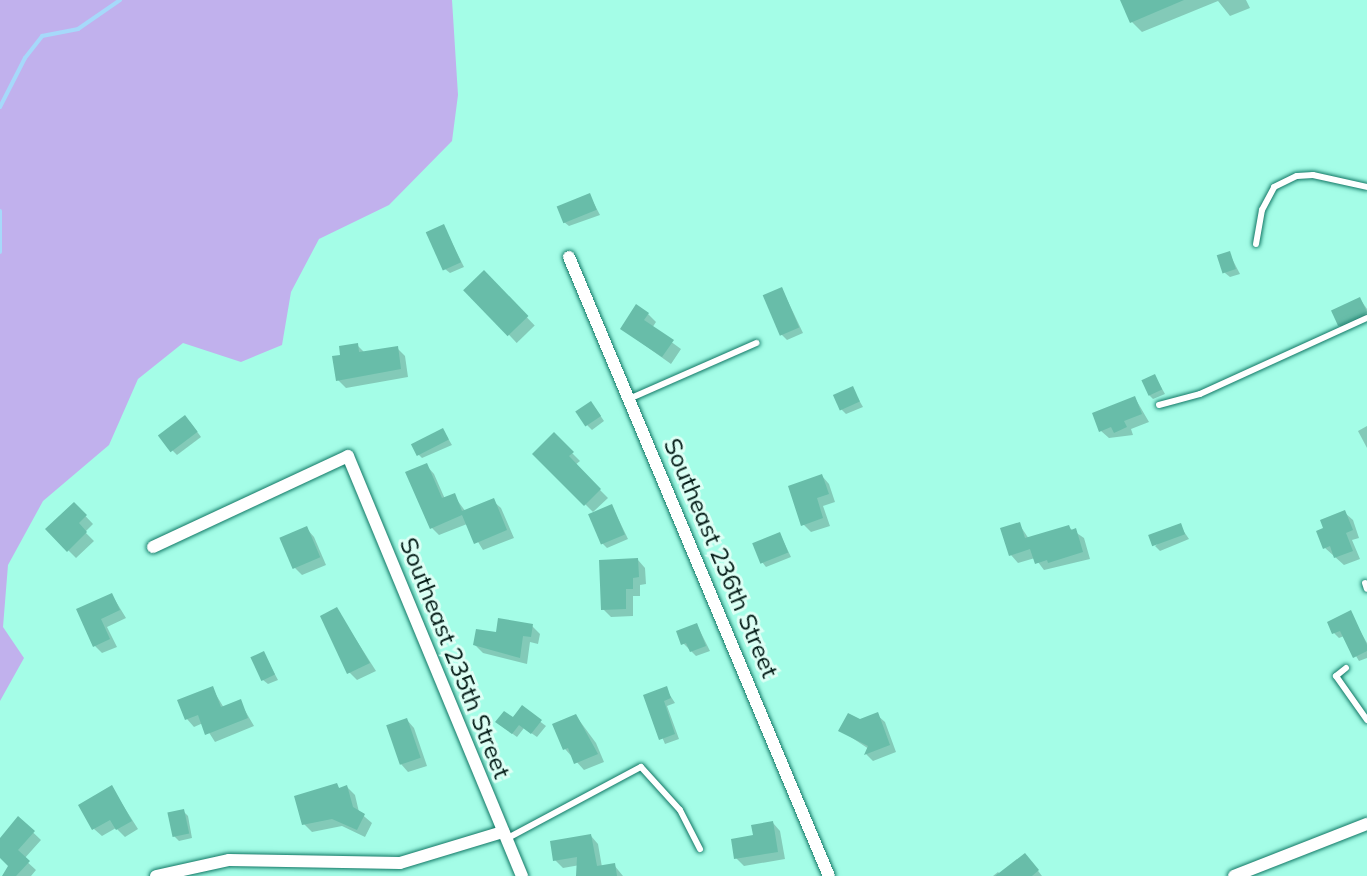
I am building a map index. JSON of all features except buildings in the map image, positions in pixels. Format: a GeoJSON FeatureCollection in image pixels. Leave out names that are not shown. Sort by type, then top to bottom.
{"type":"FeatureCollection","features":[{"type":"Feature","properties":{"kind":"street","name":"Southeast 236th Street"},"geometry":{"type":"LineString","coordinates":[[569,257],[631,398],[829,876]]}},
{"type":"Feature","properties":{"kind":"street","name":"Southeast 235th Street"},"geometry":{"type":"LineString","coordinates":[[153,547],[348,456],[522,876]]}},
{"type":"Feature","properties":{"kind":"street"},"geometry":{"type":"LineString","coordinates":[[1234,876],[1367,824]]}},
{"type":"Feature","properties":{"kind":"street"},"geometry":{"type":"LineString","coordinates":[[156,876],[229,860],[400,863],[504,835]]}},
{"type":"Feature","properties":{"kind":"lane"},"geometry":{"type":"LineString","coordinates":[[1256,244],[1262,210],[1274,187],[1297,176],[1313,175],[1367,187]]}},
{"type":"Feature","properties":{"kind":"lane"},"geometry":{"type":"LineString","coordinates":[[1159,405],[1200,394],[1367,318]]}},
{"type":"Feature","properties":{"kind":"lane"},"geometry":{"type":"LineString","coordinates":[[631,398],[756,343]]}},
{"type":"Feature","properties":{"kind":"lane"},"geometry":{"type":"LineString","coordinates":[[1346,668],[1336,676],[1367,720]]}},
{"type":"Feature","properties":{"kind":"lane"},"geometry":{"type":"LineString","coordinates":[[504,835],[641,767],[680,810],[700,849]]}},
{"type":"Feature","properties":{"kind":"shaded area"},"geometry":{"type":"Polygon","coordinates":[[[0,0],[452,0],[458,95],[452,141],[389,205],[319,239],[291,292],[282,345],[241,362],[183,343],[138,379],[109,445],[43,501],[8,565],[3,627],[24,658],[0,701],[0,0]]]}},
{"type":"Feature","properties":{"kind":"waterway"},"geometry":{"type":"LineString","coordinates":[[0,107],[25,58],[42,36],[78,29],[120,0]]}},
{"type":"Feature","properties":{"kind":"waterway"},"geometry":{"type":"LineString","coordinates":[[0,211],[0,252]]}}]}
